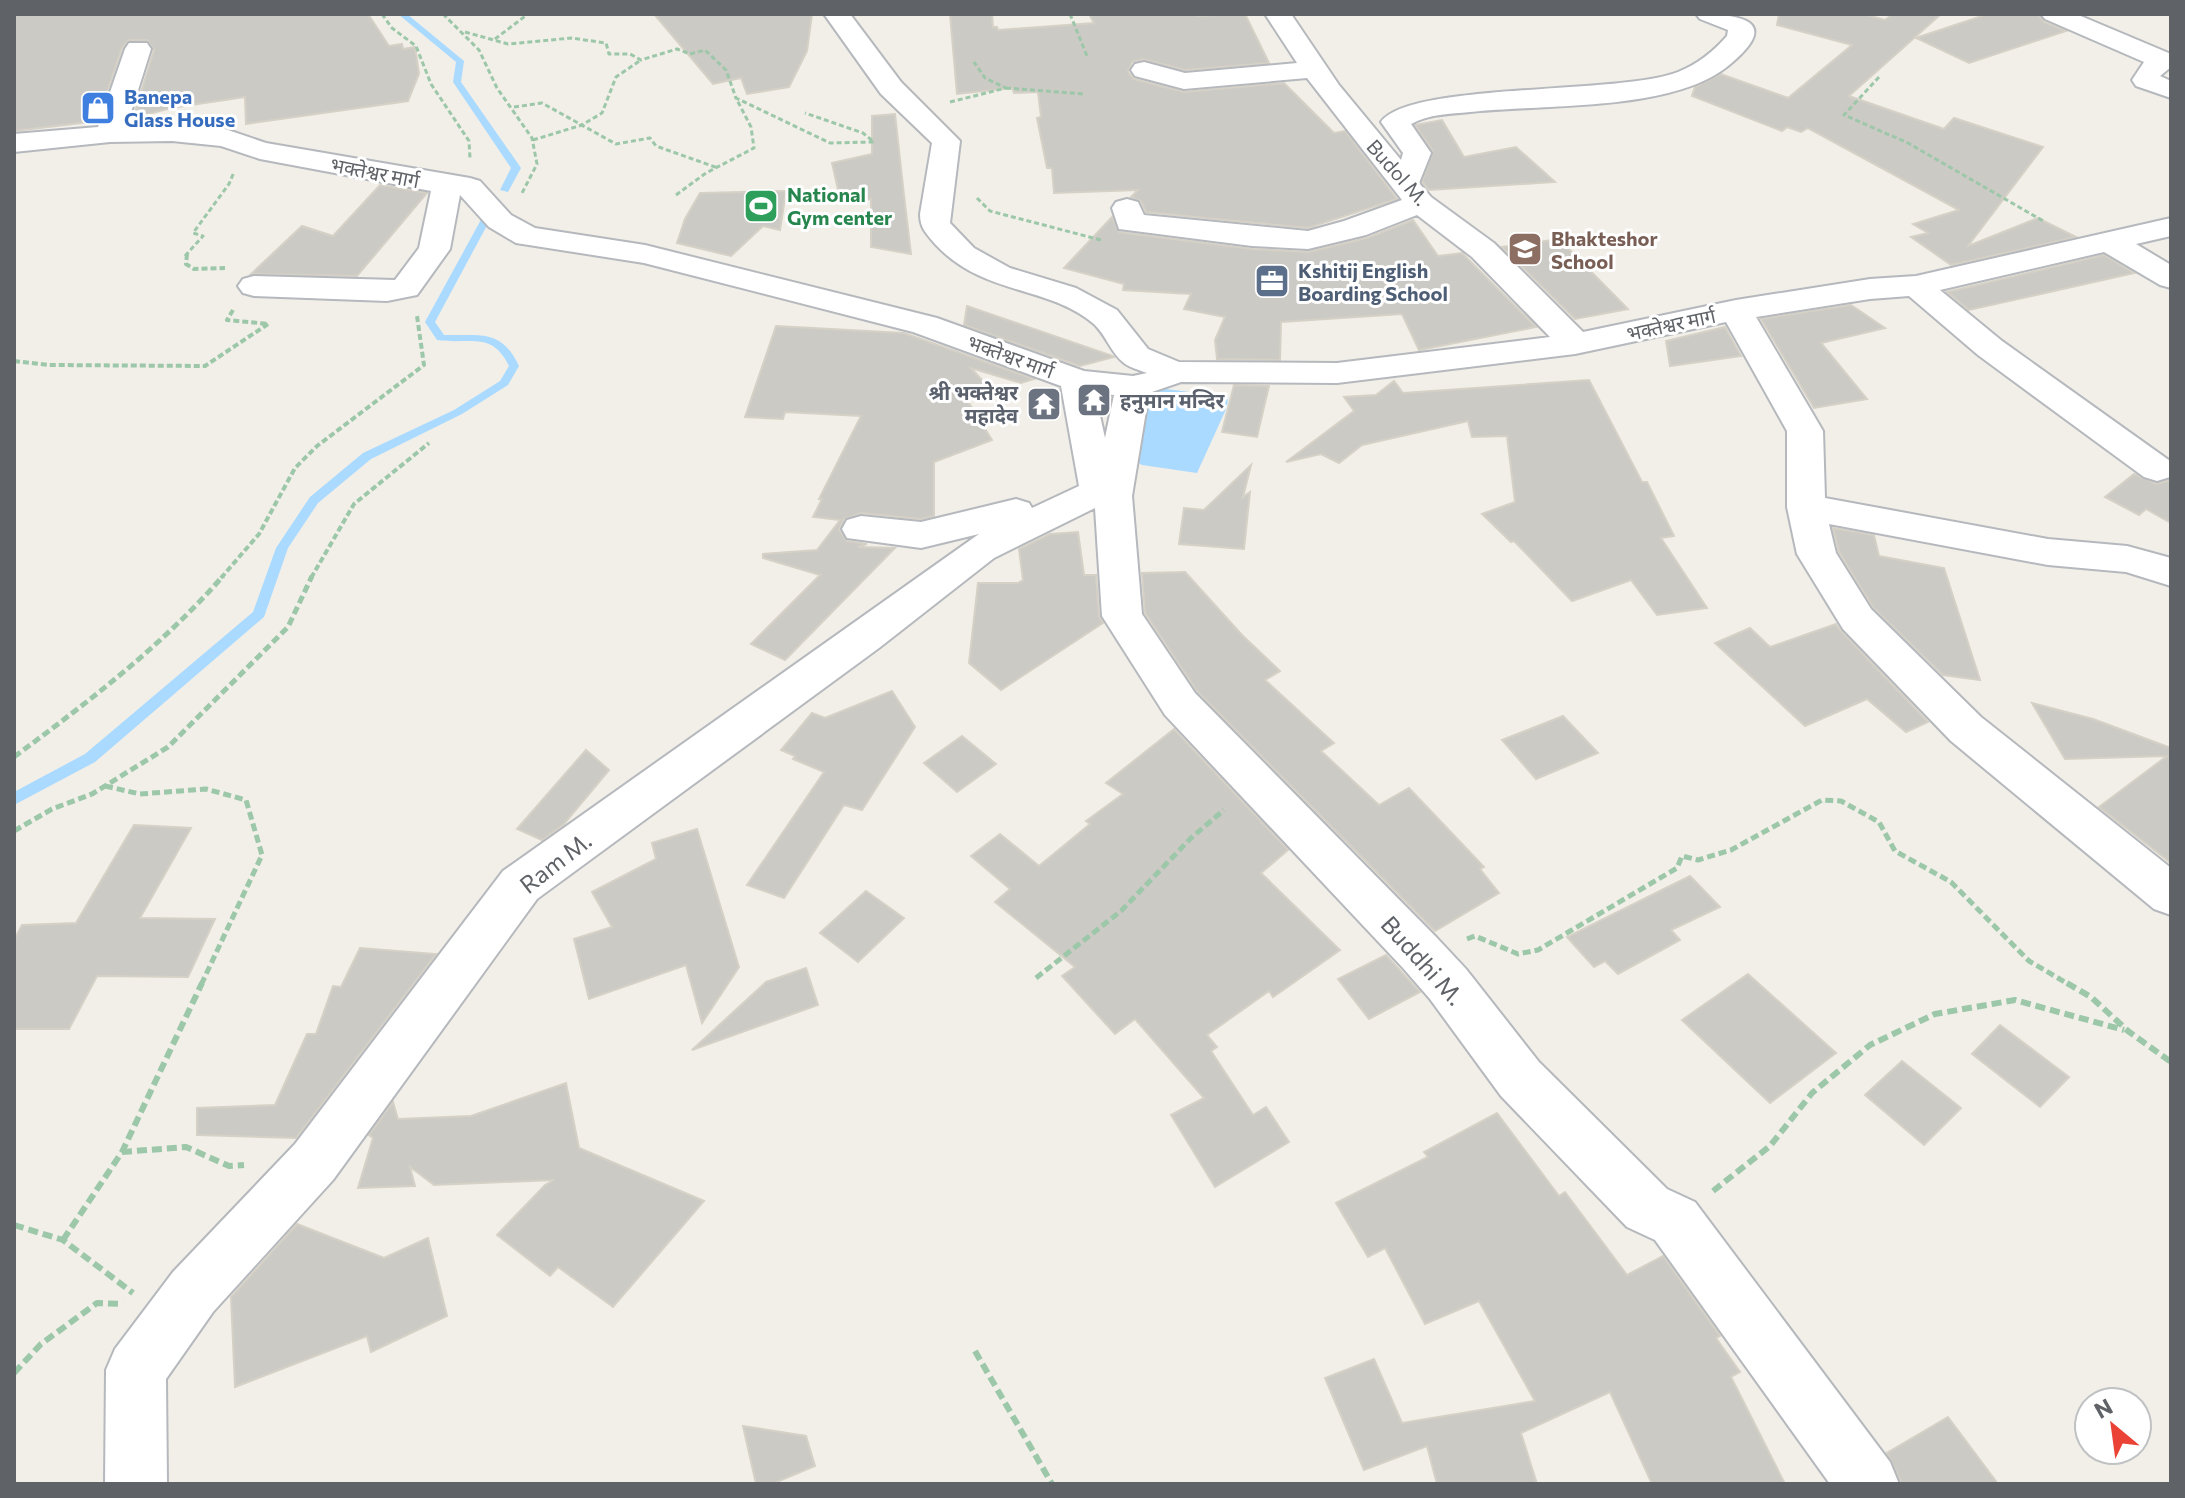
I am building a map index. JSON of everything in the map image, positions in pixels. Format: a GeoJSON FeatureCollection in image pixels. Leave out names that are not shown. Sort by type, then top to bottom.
{"type":"FeatureCollection","features":[{"type":"Feature","properties":{"kind":"street"},"geometry":{"type":"LineString","coordinates":[[837,14],[891,88],[946,141],[945,164],[936,192],[935,225],[963,255],[999,275],[1065,295],[1105,317],[1136,356],[1124,381],[1077,391],[1099,491],[921,535],[861,529]]}},
{"type":"Feature","properties":{"kind":"street","name":"Budol M."},"geometry":{"type":"LineString","coordinates":[[1278,14],[1315,69],[1412,193],[1510,273],[1575,344]]}},
{"type":"Feature","properties":{"kind":"street"},"geometry":{"type":"LineString","coordinates":[[1127,208],[1130,223],[1252,237],[1308,240],[1355,228],[1412,193],[1412,171],[1417,153],[1395,122],[1407,112],[1475,103],[1629,92],[1675,81],[1714,64],[1740,38],[1741,26],[1709,14]]}},
{"type":"Feature","properties":{"kind":"street"},"geometry":{"type":"LineString","coordinates":[[2054,14],[2163,60],[2149,71],[2145,80],[2171,90]]}},
{"type":"Feature","properties":{"kind":"street"},"geometry":{"type":"LineString","coordinates":[[110,134],[138,49]]}},
{"type":"Feature","properties":{"kind":"street"},"geometry":{"type":"LineString","coordinates":[[1144,70],[1184,81],[1315,69]]}},
{"type":"Feature","properties":{"kind":"street","name":"भक्तेश्वर मार्ग"},"geometry":{"type":"LineString","coordinates":[[14,143],[110,134],[172,133],[225,138],[260,150],[458,186],[500,221],[527,236],[645,254],[925,325],[1124,381],[1337,373],[1575,344],[1736,310],[1870,289],[1916,286],[2171,227]]}},
{"type":"Feature","properties":{"kind":"street"},"geometry":{"type":"LineString","coordinates":[[254,286],[387,291],[406,288],[434,249],[458,186]]}},
{"type":"Feature","properties":{"kind":"street"},"geometry":{"type":"LineString","coordinates":[[2097,243],[2171,278]]}},
{"type":"Feature","properties":{"kind":"street"},"geometry":{"type":"LineString","coordinates":[[1916,286],[1990,348],[2157,469]]}},
{"type":"Feature","properties":{"kind":"street"},"geometry":{"type":"LineString","coordinates":[[1736,310],[1805,431],[1806,507],[1817,554],[1857,619],[1906,672],[1966,729],[2171,895]]}},
{"type":"Feature","properties":{"kind":"street","name":"Buddhi M."},"geometry":{"type":"LineString","coordinates":[[1124,381],[1113,496],[1122,616],[1180,704],[1420,953],[1448,984],[1520,1079],[1647,1208],[1675,1221],[1868,1484]]}},
{"type":"Feature","properties":{"kind":"street","name":"Ram M."},"geometry":{"type":"LineString","coordinates":[[136,1484],[136,1370],[171,1299],[314,1162],[520,885],[864,638],[980,549],[1099,491]]}},
{"type":"Feature","properties":{"kind":"street"},"geometry":{"type":"LineString","coordinates":[[1806,507],[2048,552],[2127,559],[2171,572]]}},
{"type":"Feature","properties":{"kind":"path"},"geometry":{"type":"LineString","coordinates":[[382,14],[392,28],[416,46],[431,84],[469,141],[458,186]]}},
{"type":"Feature","properties":{"kind":"path"},"geometry":{"type":"LineString","coordinates":[[443,14],[465,32],[481,51],[496,87],[525,122],[538,155],[528,186],[500,221]]}},
{"type":"Feature","properties":{"kind":"path"},"geometry":{"type":"LineString","coordinates":[[494,40],[528,14]]}},
{"type":"Feature","properties":{"kind":"path"},"geometry":{"type":"LineString","coordinates":[[1070,14],[1087,56]]}},
{"type":"Feature","properties":{"kind":"path"},"geometry":{"type":"LineString","coordinates":[[465,32],[508,44],[579,39],[606,43],[609,54],[630,54],[641,60]]}},
{"type":"Feature","properties":{"kind":"path"},"geometry":{"type":"LineString","coordinates":[[533,140],[584,124],[602,113],[616,77],[641,60],[677,49],[690,54],[705,50],[715,56],[735,86],[736,98],[751,127],[754,148],[676,195]]}},
{"type":"Feature","properties":{"kind":"path"},"geometry":{"type":"LineString","coordinates":[[974,62],[985,78],[1006,88]]}},
{"type":"Feature","properties":{"kind":"path"},"geometry":{"type":"LineString","coordinates":[[1879,77],[1844,115],[1908,143],[2097,243]]}},
{"type":"Feature","properties":{"kind":"path"},"geometry":{"type":"LineString","coordinates":[[945,103],[1006,88],[1084,94]]}},
{"type":"Feature","properties":{"kind":"path"},"geometry":{"type":"LineString","coordinates":[[736,98],[830,143],[874,142],[863,133],[805,113]]}},
{"type":"Feature","properties":{"kind":"path"},"geometry":{"type":"LineString","coordinates":[[513,107],[542,103],[616,144],[650,138],[656,146],[718,168]]}},
{"type":"Feature","properties":{"kind":"path"},"geometry":{"type":"LineString","coordinates":[[14,361],[49,365],[205,366],[269,324],[227,320],[262,272],[233,267],[194,269],[186,264],[185,256],[203,236],[193,233],[229,184],[238,161]]}},
{"type":"Feature","properties":{"kind":"path"},"geometry":{"type":"LineString","coordinates":[[936,192],[974,193],[978,203],[990,211],[1111,242]]}},
{"type":"Feature","properties":{"kind":"path"},"geometry":{"type":"LineString","coordinates":[[14,757],[97,696],[197,606],[259,534],[295,468],[317,446],[424,365],[420,324],[406,288]]}},
{"type":"Feature","properties":{"kind":"path"},"geometry":{"type":"LineString","coordinates":[[14,831],[52,809],[105,786],[168,747],[288,627],[320,560],[354,504],[429,443]]}},
{"type":"Feature","properties":{"kind":"path"},"geometry":{"type":"LineString","coordinates":[[1036,978],[1121,911],[1191,838],[1256,783]]}},
{"type":"Feature","properties":{"kind":"path"},"geometry":{"type":"LineString","coordinates":[[63,1240],[122,1152],[262,855],[246,800],[206,789],[140,794],[105,786]]}},
{"type":"Feature","properties":{"kind":"path"},"geometry":{"type":"LineString","coordinates":[[1420,953],[1475,936],[1518,954],[1538,950],[1677,868],[1682,856],[1698,860],[1731,850],[1822,800],[1841,801],[1879,822],[1895,851],[1951,882],[2029,961],[2091,997],[2128,1031],[2171,1062]]}},
{"type":"Feature","properties":{"kind":"path"},"geometry":{"type":"LineString","coordinates":[[1675,1221],[1770,1146],[1812,1093],[1870,1045],[1935,1014],[2015,1000],[2128,1031]]}},
{"type":"Feature","properties":{"kind":"path"},"geometry":{"type":"LineString","coordinates":[[122,1152],[186,1147],[229,1166],[314,1162]]}},
{"type":"Feature","properties":{"kind":"path"},"geometry":{"type":"LineString","coordinates":[[14,1225],[63,1240],[171,1299]]}},
{"type":"Feature","properties":{"kind":"path"},"geometry":{"type":"LineString","coordinates":[[14,1373],[41,1344],[97,1303],[171,1299]]}},
{"type":"Feature","properties":{"kind":"path"},"geometry":{"type":"LineString","coordinates":[[975,1351],[1052,1484]]}},
{"type":"Feature","properties":{"kind":"water"},"geometry":{"type":"Polygon","coordinates":[[[1151,387],[1228,397],[1227,407],[1197,473],[1142,465],[1124,453],[1151,387]]]}},
{"type":"Feature","properties":{"kind":"building"},"geometry":{"type":"Polygon","coordinates":[[[14,14],[368,14],[389,46],[402,44],[403,49],[415,47],[419,74],[408,101],[246,124],[245,97],[171,108],[133,118],[154,50],[147,40],[129,40],[122,48],[97,121],[14,131],[14,14]]]}},
{"type":"Feature","properties":{"kind":"building"},"geometry":{"type":"Polygon","coordinates":[[[654,14],[812,14],[807,51],[789,87],[747,94],[741,78],[713,84],[654,14]]]}},
{"type":"Feature","properties":{"kind":"building"},"geometry":{"type":"Polygon","coordinates":[[[950,14],[992,14],[993,27],[998,30],[1094,23],[1089,14],[1245,14],[1269,63],[1185,70],[1143,59],[1132,62],[1128,72],[1134,79],[1184,92],[1284,83],[1334,133],[1345,131],[1397,199],[1308,228],[1146,212],[1141,201],[1131,197],[1138,190],[1054,193],[1052,168],[1047,168],[1037,118],[1041,117],[1038,92],[1014,93],[1012,88],[957,94],[950,14]]]}},
{"type":"Feature","properties":{"kind":"building"},"geometry":{"type":"Polygon","coordinates":[[[1779,14],[1863,14],[1885,20],[1893,14],[1941,14],[1849,96],[1944,129],[1954,118],[2043,147],[1968,246],[2038,218],[2076,237],[1951,265],[1911,237],[1928,233],[1913,224],[1959,210],[1808,128],[1801,132],[1787,127],[1782,131],[1692,96],[1695,87],[1721,74],[1788,98],[1852,45],[1777,25],[1779,14]]]}},
{"type":"Feature","properties":{"kind":"building"},"geometry":{"type":"Polygon","coordinates":[[[1988,14],[2038,14],[2044,22],[2066,31],[1969,63],[1916,38],[1988,14]]]}},
{"type":"Feature","properties":{"kind":"building"},"geometry":{"type":"Polygon","coordinates":[[[895,114],[911,254],[871,247],[871,199],[841,203],[832,163],[872,154],[872,116],[895,114]]]}},
{"type":"Feature","properties":{"kind":"building"},"geometry":{"type":"Polygon","coordinates":[[[1442,120],[1464,157],[1516,147],[1555,182],[1429,190],[1422,182],[1433,151],[1415,125],[1442,120]]]}},
{"type":"Feature","properties":{"kind":"building"},"geometry":{"type":"Polygon","coordinates":[[[380,185],[427,193],[357,276],[251,274],[302,226],[333,236],[380,185]]]}},
{"type":"Feature","properties":{"kind":"building"},"geometry":{"type":"Polygon","coordinates":[[[786,191],[780,230],[763,226],[731,256],[677,243],[685,219],[700,193],[786,191]]]}},
{"type":"Feature","properties":{"kind":"building"},"geometry":{"type":"Polygon","coordinates":[[[1112,217],[1119,232],[1252,249],[1308,252],[1367,238],[1413,220],[1438,256],[1462,253],[1536,327],[1419,350],[1402,314],[1281,322],[1280,360],[1217,359],[1215,340],[1225,317],[1184,309],[1191,294],[1123,290],[1124,284],[1064,268],[1112,217]]]}},
{"type":"Feature","properties":{"kind":"building"},"geometry":{"type":"Polygon","coordinates":[[[1559,239],[1628,309],[1575,319],[1502,247],[1559,239]]]}},
{"type":"Feature","properties":{"kind":"building"},"geometry":{"type":"Polygon","coordinates":[[[2104,255],[2134,273],[1969,310],[1947,292],[2104,255]]]}},
{"type":"Feature","properties":{"kind":"building"},"geometry":{"type":"Polygon","coordinates":[[[1851,305],[1885,328],[1821,343],[1867,399],[1814,408],[1761,319],[1851,305]]]}},
{"type":"Feature","properties":{"kind":"building"},"geometry":{"type":"Polygon","coordinates":[[[967,306],[1114,357],[1080,366],[964,325],[967,306]]]}},
{"type":"Feature","properties":{"kind":"building"},"geometry":{"type":"Polygon","coordinates":[[[776,326],[904,333],[1034,379],[1021,383],[971,368],[992,391],[966,398],[992,440],[934,462],[934,516],[921,519],[861,513],[844,519],[839,530],[847,541],[867,544],[858,547],[895,548],[785,660],[751,644],[820,575],[763,558],[763,554],[817,550],[840,520],[813,517],[861,416],[785,412],[783,419],[745,417],[776,326]]]}},
{"type":"Feature","properties":{"kind":"building"},"geometry":{"type":"Polygon","coordinates":[[[1725,327],[1741,356],[1670,366],[1666,341],[1725,327]]]}},
{"type":"Feature","properties":{"kind":"building"},"geometry":{"type":"Polygon","coordinates":[[[1589,380],[1674,536],[1661,538],[1707,608],[1657,615],[1631,580],[1572,601],[1514,541],[1511,542],[1482,514],[1515,502],[1507,436],[1472,437],[1468,421],[1362,445],[1339,463],[1321,454],[1286,462],[1354,411],[1344,397],[1376,395],[1394,381],[1403,393],[1589,380]]]}},
{"type":"Feature","properties":{"kind":"building"},"geometry":{"type":"Polygon","coordinates":[[[1234,385],[1269,386],[1257,437],[1222,432],[1234,385]]]}},
{"type":"Feature","properties":{"kind":"building"},"geometry":{"type":"Polygon","coordinates":[[[1251,465],[1243,497],[1250,492],[1244,549],[1179,544],[1184,508],[1204,510],[1251,465]]]}},
{"type":"Feature","properties":{"kind":"building"},"geometry":{"type":"Polygon","coordinates":[[[2134,474],[2156,484],[2171,480],[2171,523],[2146,509],[2139,515],[2105,497],[2134,474]]]}},
{"type":"Feature","properties":{"kind":"building"},"geometry":{"type":"Polygon","coordinates":[[[1833,528],[1874,535],[1879,556],[1944,568],[1980,680],[1943,675],[1873,607],[1839,552],[1833,528]]]}},
{"type":"Feature","properties":{"kind":"building"},"geometry":{"type":"Polygon","coordinates":[[[1078,532],[1084,575],[1096,575],[1099,616],[1103,623],[1001,690],[969,663],[978,583],[1018,583],[1023,580],[1019,549],[1050,534],[1078,532]]]}},
{"type":"Feature","properties":{"kind":"building"},"geometry":{"type":"Polygon","coordinates":[[[1185,572],[1242,635],[1280,671],[1265,680],[1334,743],[1321,751],[1379,805],[1409,788],[1484,867],[1480,869],[1499,893],[1435,931],[1197,691],[1145,613],[1142,573],[1185,572]]]}},
{"type":"Feature","properties":{"kind":"building"},"geometry":{"type":"Polygon","coordinates":[[[1836,624],[1928,722],[1906,732],[1867,699],[1805,726],[1715,643],[1750,628],[1770,647],[1836,624]]]}},
{"type":"Feature","properties":{"kind":"building"},"geometry":{"type":"Polygon","coordinates":[[[892,691],[915,727],[862,810],[844,805],[784,898],[747,885],[824,772],[793,759],[795,756],[781,750],[812,713],[825,718],[892,691]]]}},
{"type":"Feature","properties":{"kind":"building"},"geometry":{"type":"Polygon","coordinates":[[[2032,703],[2093,719],[2171,748],[2171,863],[2099,807],[2167,756],[2065,759],[2032,703]]]}},
{"type":"Feature","properties":{"kind":"building"},"geometry":{"type":"Polygon","coordinates":[[[1563,716],[1598,753],[1536,779],[1502,740],[1563,716]]]}},
{"type":"Feature","properties":{"kind":"building"},"geometry":{"type":"Polygon","coordinates":[[[1174,729],[1288,850],[1261,873],[1340,950],[1273,997],[1269,991],[1207,1035],[1217,1047],[1211,1051],[1253,1115],[1266,1107],[1289,1142],[1215,1187],[1171,1115],[1204,1098],[1135,1019],[1115,1034],[1062,976],[1075,967],[995,902],[1010,889],[971,856],[1000,834],[1039,866],[1090,824],[1086,821],[1123,794],[1106,783],[1174,729]]]}},
{"type":"Feature","properties":{"kind":"building"},"geometry":{"type":"Polygon","coordinates":[[[962,736],[996,764],[957,792],[924,763],[962,736]]]}},
{"type":"Feature","properties":{"kind":"building"},"geometry":{"type":"Polygon","coordinates":[[[586,750],[609,770],[564,824],[542,840],[517,829],[586,750]]]}},
{"type":"Feature","properties":{"kind":"building"},"geometry":{"type":"Polygon","coordinates":[[[134,825],[191,828],[140,918],[215,919],[188,977],[97,976],[69,1029],[14,1029],[14,940],[22,925],[76,923],[134,825]]]}},
{"type":"Feature","properties":{"kind":"building"},"geometry":{"type":"Polygon","coordinates":[[[697,829],[739,967],[702,1023],[686,965],[589,999],[574,939],[612,927],[592,892],[656,859],[652,843],[697,829]]]}},
{"type":"Feature","properties":{"kind":"building"},"geometry":{"type":"Polygon","coordinates":[[[1690,876],[1720,907],[1671,930],[1680,940],[1618,974],[1605,961],[1594,967],[1567,937],[1690,876]]]}},
{"type":"Feature","properties":{"kind":"building"},"geometry":{"type":"Polygon","coordinates":[[[866,891],[904,918],[858,962],[820,933],[866,891]]]}},
{"type":"Feature","properties":{"kind":"building"},"geometry":{"type":"Polygon","coordinates":[[[360,948],[436,954],[296,1138],[197,1135],[197,1108],[275,1105],[307,1034],[316,1034],[333,986],[341,987],[360,948]]]}},
{"type":"Feature","properties":{"kind":"building"},"geometry":{"type":"Polygon","coordinates":[[[1386,955],[1420,992],[1369,1019],[1338,979],[1386,955]]]}},
{"type":"Feature","properties":{"kind":"building"},"geometry":{"type":"Polygon","coordinates":[[[806,968],[818,1005],[692,1050],[766,982],[806,968]]]}},
{"type":"Feature","properties":{"kind":"building"},"geometry":{"type":"Polygon","coordinates":[[[1748,974],[1836,1053],[1770,1103],[1682,1020],[1748,974]]]}},
{"type":"Feature","properties":{"kind":"building"},"geometry":{"type":"Polygon","coordinates":[[[2000,1025],[2069,1077],[2040,1107],[1972,1054],[2000,1025]]]}},
{"type":"Feature","properties":{"kind":"building"},"geometry":{"type":"Polygon","coordinates":[[[1902,1061],[1961,1108],[1924,1145],[1865,1095],[1902,1061]]]}},
{"type":"Feature","properties":{"kind":"building"},"geometry":{"type":"Polygon","coordinates":[[[566,1083],[579,1148],[704,1201],[613,1307],[558,1267],[550,1276],[497,1235],[545,1185],[554,1180],[434,1185],[410,1167],[415,1186],[358,1188],[373,1138],[369,1135],[393,1102],[398,1119],[471,1116],[566,1083]]]}},
{"type":"Feature","properties":{"kind":"building"},"geometry":{"type":"Polygon","coordinates":[[[1497,1113],[1559,1196],[1565,1192],[1627,1275],[1663,1256],[1720,1336],[1716,1338],[1740,1372],[1731,1377],[1785,1484],[1652,1484],[1610,1392],[1521,1433],[1537,1484],[1437,1484],[1427,1446],[1364,1470],[1325,1378],[1374,1359],[1402,1423],[1535,1401],[1479,1301],[1425,1324],[1385,1248],[1368,1257],[1336,1203],[1428,1157],[1424,1152],[1497,1113]]]}},
{"type":"Feature","properties":{"kind":"building"},"geometry":{"type":"Polygon","coordinates":[[[297,1224],[384,1258],[428,1238],[447,1316],[371,1352],[367,1336],[235,1387],[231,1297],[297,1224]]]}},
{"type":"Feature","properties":{"kind":"building"},"geometry":{"type":"Polygon","coordinates":[[[1948,1417],[1998,1484],[1902,1484],[1887,1453],[1948,1417]]]}},
{"type":"Feature","properties":{"kind":"building"},"geometry":{"type":"Polygon","coordinates":[[[743,1426],[806,1436],[815,1466],[772,1484],[756,1484],[743,1426]]]}},
{"type":"Feature","properties":{"kind":"waterway"},"geometry":{"type":"LineString","coordinates":[[402,14],[460,61],[457,82],[516,168],[505,190]]}},
{"type":"Feature","properties":{"kind":"waterway"},"geometry":{"type":"LineString","coordinates":[[14,799],[90,758],[259,614],[282,548],[314,500],[367,456],[458,412],[504,383],[514,366],[501,346],[484,338],[441,338],[430,322],[486,218]]}},
{"type":"Feature","properties":{"kind":"place","name":"Banepa Glass House"},"geometry":{"type":"Point","coordinates":[98,108]}},
{"type":"Feature","properties":{"kind":"place","name":"National Gym center"},"geometry":{"type":"Point","coordinates":[761,206]}},
{"type":"Feature","properties":{"kind":"place","name":"Bhakteshor School"},"geometry":{"type":"Point","coordinates":[1525,249]}},
{"type":"Feature","properties":{"kind":"place","name":"Kshitij English Boarding School"},"geometry":{"type":"Point","coordinates":[1272,281]}},
{"type":"Feature","properties":{"kind":"place","name":"हनुमान मन्दिर"},"geometry":{"type":"Point","coordinates":[1094,400]}},
{"type":"Feature","properties":{"kind":"place","name":"श्री भक्तेश्वर महादेव"},"geometry":{"type":"Point","coordinates":[1044,404]}}]}
